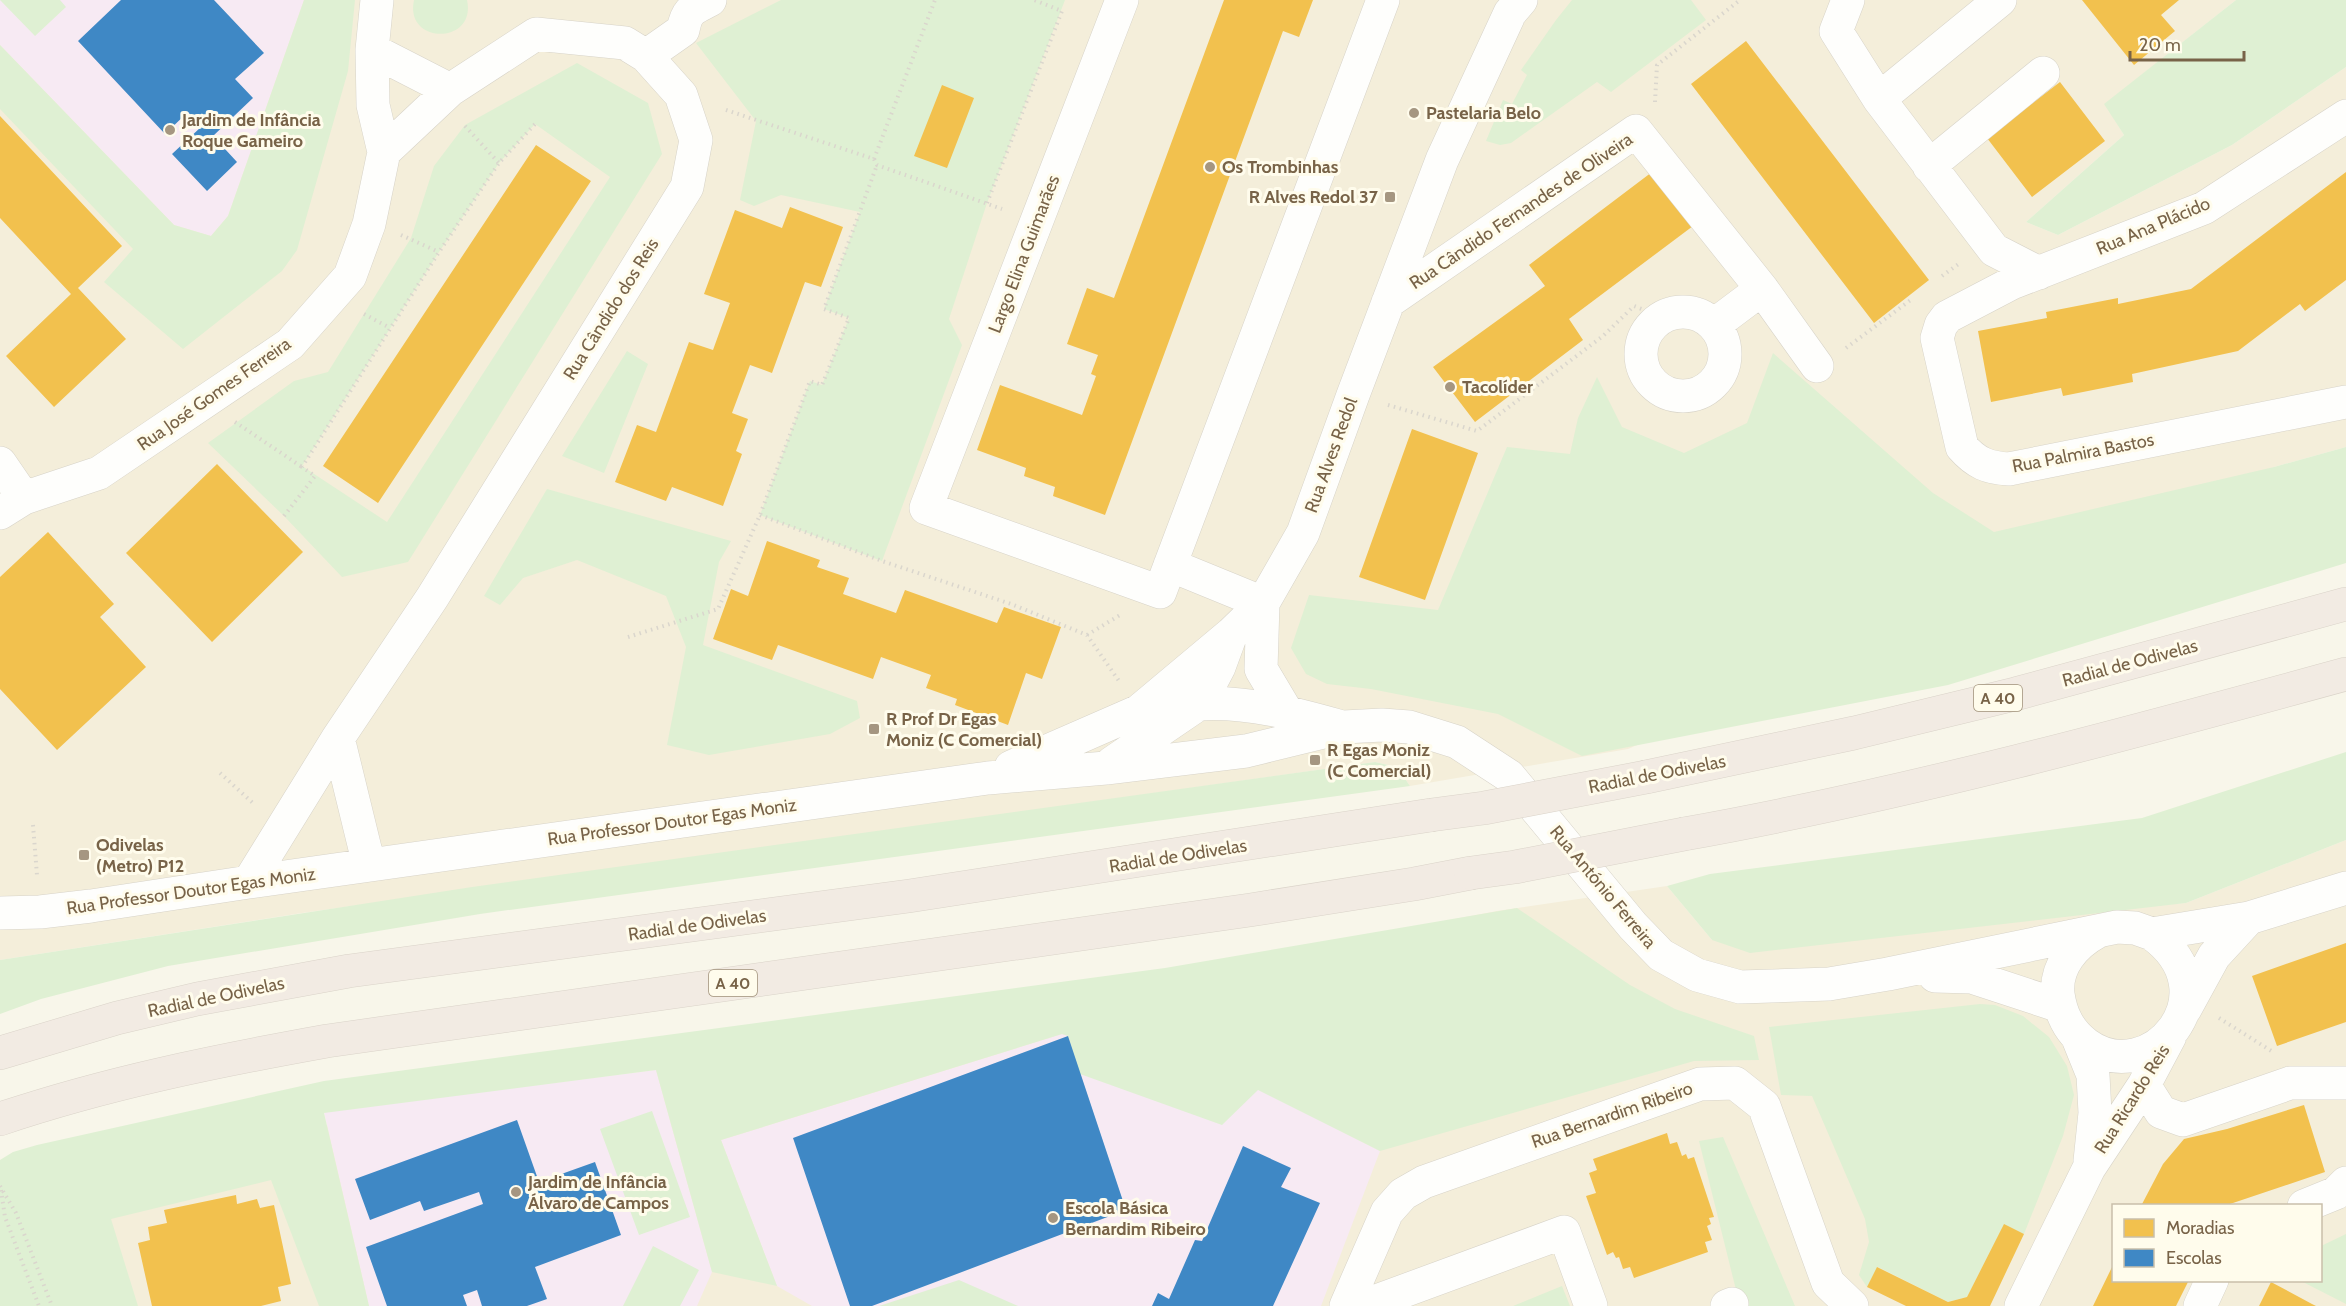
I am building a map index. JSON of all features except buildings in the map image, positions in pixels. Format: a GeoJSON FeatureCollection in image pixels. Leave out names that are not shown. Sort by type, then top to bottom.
{"type":"FeatureCollection","features":[{"type":"Feature","properties":{"kind":"highway","name":"Radial de Odivelas"},"geometry":{"type":"LineString","coordinates":[[0,1053],[117,1018],[197,999],[349,971],[909,896],[1484,808],[1646,777],[1854,733],[1969,705],[2346,604]]}},
{"type":"Feature","properties":{"kind":"highway","name":"A 40"},"geometry":{"type":"LineString","coordinates":[[0,1119],[117,1083],[327,1041],[1239,912],[1515,867],[1748,822],[1956,775],[2346,674]]}},
{"type":"Feature","properties":{"kind":"street","name":"Rua José Gomes Ferreira"},"geometry":{"type":"LineString","coordinates":[[12,505],[99,474],[291,344],[350,276],[369,224],[384,152],[373,105],[372,50],[377,0]]}},
{"type":"Feature","properties":{"kind":"street"},"geometry":{"type":"LineString","coordinates":[[646,56],[683,30],[686,15],[692,9],[710,0]]}},
{"type":"Feature","properties":{"kind":"street","name":"Largo Elina Guimarães"},"geometry":{"type":"LineString","coordinates":[[1122,0],[926,508],[1160,592],[1170,565]]}},
{"type":"Feature","properties":{"kind":"street"},"geometry":{"type":"LineString","coordinates":[[1286,711],[1261,669],[1263,603],[1170,565],[1383,0]]}},
{"type":"Feature","properties":{"kind":"street"},"geometry":{"type":"LineString","coordinates":[[1848,0],[1836,31],[1879,99],[1991,246],[2015,282]]}},
{"type":"Feature","properties":{"kind":"street"},"geometry":{"type":"LineString","coordinates":[[1879,99],[2000,0]]}},
{"type":"Feature","properties":{"kind":"street","name":"Rua Alves Redol"},"geometry":{"type":"LineString","coordinates":[[988,778],[1139,711],[1231,634],[1263,603],[1303,533],[1443,160],[1513,4]]}},
{"type":"Feature","properties":{"kind":"street","name":"Rua Cândido dos Reis"},"geometry":{"type":"LineString","coordinates":[[249,882],[338,738],[432,598],[687,187],[696,140],[681,95],[646,56],[625,44],[536,34],[450,90],[384,152]]}},
{"type":"Feature","properties":{"kind":"street"},"geometry":{"type":"LineString","coordinates":[[372,50],[450,90]]}},
{"type":"Feature","properties":{"kind":"street"},"geometry":{"type":"LineString","coordinates":[[1929,166],[2043,73]]}},
{"type":"Feature","properties":{"kind":"street","name":"Rua Ana Plácido"},"geometry":{"type":"LineString","coordinates":[[2015,282],[2204,208],[2346,117]]}},
{"type":"Feature","properties":{"kind":"street","name":"Rua Cândido Fernandes de Oliveira"},"geometry":{"type":"LineString","coordinates":[[1388,302],[1636,131],[1762,289],[1817,366]]}},
{"type":"Feature","properties":{"kind":"street"},"geometry":{"type":"LineString","coordinates":[[1991,246],[1996,260],[2015,282]]}},
{"type":"Feature","properties":{"kind":"street","name":"Rua Palmira Bastos"},"geometry":{"type":"LineString","coordinates":[[2015,282],[1947,317],[1941,325],[1937,338],[1962,447],[1970,456],[1990,468],[2009,469],[2346,402]]}},
{"type":"Feature","properties":{"kind":"street"},"geometry":{"type":"LineString","coordinates":[[1714,325],[1762,289]]}},
{"type":"Feature","properties":{"kind":"street"},"geometry":{"type":"LineString","coordinates":[[1675,312],[1689,312],[1703,316],[1722,336],[1725,350],[1724,364],[1719,376],[1709,387],[1697,394],[1683,396],[1670,394],[1648,378],[1642,365],[1641,351],[1644,337],[1651,326],[1662,317],[1675,312]]}},
{"type":"Feature","properties":{"kind":"street"},"geometry":{"type":"LineString","coordinates":[[0,463],[12,505]]}},
{"type":"Feature","properties":{"kind":"street"},"geometry":{"type":"LineString","coordinates":[[1106,768],[1200,704],[1219,667],[1231,634]]}},
{"type":"Feature","properties":{"kind":"street"},"geometry":{"type":"LineString","coordinates":[[1200,704],[1214,731],[1246,751]]}},
{"type":"Feature","properties":{"kind":"street"},"geometry":{"type":"LineString","coordinates":[[1139,711],[1200,704],[1286,711],[1344,728]]}},
{"type":"Feature","properties":{"kind":"street","name":"Rua António Ferreira"},"geometry":{"type":"LineString","coordinates":[[1344,728],[1382,725],[1409,727],[1457,742],[1509,776],[1632,926],[1661,955],[1697,975],[1740,987],[1829,984],[2117,927],[2135,928],[2152,934],[2249,918],[2346,888]]}},
{"type":"Feature","properties":{"kind":"street","name":"Rua Professor Doutor Egas Moniz"},"geometry":{"type":"LineString","coordinates":[[0,913],[40,912],[91,906],[988,778],[1106,768],[1246,751],[1344,728]]}},
{"type":"Feature","properties":{"kind":"street"},"geometry":{"type":"LineString","coordinates":[[338,738],[369,865]]}},
{"type":"Feature","properties":{"kind":"street"},"geometry":{"type":"LineString","coordinates":[[2099,932],[2083,940],[2066,962],[2058,988],[2060,1006],[2066,1023],[2078,1038],[2092,1048],[2109,1055],[2128,1056],[2146,1052],[2161,1042],[2182,1014],[2214,956],[2249,918]]}},
{"type":"Feature","properties":{"kind":"street"},"geometry":{"type":"LineString","coordinates":[[2152,934],[2167,945],[2178,960],[2185,977],[2187,995],[2182,1014]]}},
{"type":"Feature","properties":{"kind":"street","name":"Rua António Ferreira"},"geometry":{"type":"LineString","coordinates":[[1888,974],[1972,977],[2060,1006]]}},
{"type":"Feature","properties":{"kind":"street","name":"Rua Ricardo Reis"},"geometry":{"type":"LineString","coordinates":[[2021,1306],[2089,1168],[2144,1085],[2182,1014]]}},
{"type":"Feature","properties":{"kind":"street","name":"Rua Ricardo Reis"},"geometry":{"type":"LineString","coordinates":[[2078,1038],[2093,1075],[2095,1113],[2089,1168]]}},
{"type":"Feature","properties":{"kind":"street","name":"Rua Bernardim Ribeiro"},"geometry":{"type":"LineString","coordinates":[[1346,1306],[1387,1212],[1403,1194],[1424,1182],[1700,1084],[1736,1083],[1764,1106],[1828,1283],[1852,1306]]}},
{"type":"Feature","properties":{"kind":"street"},"geometry":{"type":"LineString","coordinates":[[2144,1085],[2161,1112],[2184,1120],[2290,1083],[2346,1083]]}},
{"type":"Feature","properties":{"kind":"street"},"geometry":{"type":"LineString","coordinates":[[2309,1204],[2336,1193],[2346,1183]]}},
{"type":"Feature","properties":{"kind":"street"},"geometry":{"type":"LineString","coordinates":[[1363,1306],[1564,1232],[1591,1306]]}},
{"type":"Feature","properties":{"kind":"street"},"geometry":{"type":"LineString","coordinates":[[2200,1306],[2212,1282]]}},
{"type":"Feature","properties":{"kind":"path"},"geometry":{"type":"LineString","coordinates":[[874,159],[935,0]]}},
{"type":"Feature","properties":{"kind":"path"},"geometry":{"type":"LineString","coordinates":[[987,203],[1062,11],[1034,0]]}},
{"type":"Feature","properties":{"kind":"path"},"geometry":{"type":"LineString","coordinates":[[1653,152],[1657,65],[1740,0]]}},
{"type":"Feature","properties":{"kind":"path"},"geometry":{"type":"LineString","coordinates":[[450,90],[465,125],[499,163]]}},
{"type":"Feature","properties":{"kind":"path"},"geometry":{"type":"LineString","coordinates":[[681,95],[874,159],[878,165],[1036,222]]}},
{"type":"Feature","properties":{"kind":"path"},"geometry":{"type":"LineString","coordinates":[[302,467],[499,163],[535,124]]}},
{"type":"Feature","properties":{"kind":"path"},"geometry":{"type":"LineString","coordinates":[[628,637],[718,609],[760,515],[810,381],[822,385],[849,318],[824,309],[878,165]]}},
{"type":"Feature","properties":{"kind":"path"},"geometry":{"type":"LineString","coordinates":[[1933,283],[1991,246]]}},
{"type":"Feature","properties":{"kind":"path"},"geometry":{"type":"LineString","coordinates":[[1817,366],[1860,339],[1915,297]]}},
{"type":"Feature","properties":{"kind":"path"},"geometry":{"type":"LineString","coordinates":[[1353,395],[1477,431],[1603,336],[1634,306],[1662,317]]}},
{"type":"Feature","properties":{"kind":"path"},"geometry":{"type":"LineString","coordinates":[[364,314],[390,328]]}},
{"type":"Feature","properties":{"kind":"path"},"geometry":{"type":"LineString","coordinates":[[206,400],[315,476],[284,516]]}},
{"type":"Feature","properties":{"kind":"path"},"geometry":{"type":"LineString","coordinates":[[760,515],[882,561],[1011,604],[1087,635],[1139,711]]}},
{"type":"Feature","properties":{"kind":"path"},"geometry":{"type":"LineString","coordinates":[[33,825],[40,912]]}},
{"type":"Feature","properties":{"kind":"path"},"geometry":{"type":"LineString","coordinates":[[2182,1014],[2272,1050],[2290,1083]]}},
{"type":"Feature","properties":{"kind":"path"},"geometry":{"type":"LineString","coordinates":[[0,1187],[5,1217],[39,1306]]}},
{"type":"Feature","properties":{"kind":"path"},"geometry":{"type":"LineString","coordinates":[[0,1187],[16,1213],[52,1306]]}},
{"type":"Feature","properties":{"kind":"shaded area"},"geometry":{"type":"Polygon","coordinates":[[[0,0],[2236,0],[2105,104],[2124,135],[2026,222],[2058,235],[2232,145],[2346,67],[2346,447],[2274,467],[1628,749],[1410,786],[1397,767],[1375,762],[302,913],[0,960],[0,0]]]}},
{"type":"Feature","properties":{"kind":"shaded area","name":"Jardim de Infância Roque Gameiro"},"geometry":{"type":"Polygon","coordinates":[[[0,0],[304,0],[228,216],[211,236],[174,225],[0,45],[0,0]]]}},
{"type":"Feature","properties":{"kind":"shaded area"},"geometry":{"type":"Polygon","coordinates":[[[2346,840],[2346,1306],[14,1306],[0,1180],[656,1070],[1497,911],[1667,886],[1712,940],[2186,903],[2346,840]]]}},
{"type":"Feature","properties":{"kind":"shaded area","name":"Escola Básica Bernardim Ribeiro"},"geometry":{"type":"Polygon","coordinates":[[[1062,1034],[1258,1089],[1380,1151],[1321,1306],[812,1306],[777,1286],[721,1140],[1062,1034]]]}},
{"type":"Feature","properties":{"kind":"shaded area","name":"Jardim de Infância Álvaro de Campos"},"geometry":{"type":"Polygon","coordinates":[[[656,1070],[712,1272],[697,1306],[369,1306],[324,1112],[656,1070]]]}},
{"type":"Feature","properties":{"kind":"green space"},"geometry":{"type":"Polygon","coordinates":[[[0,0],[60,0],[66,7],[35,36],[0,0]]]}},
{"type":"Feature","properties":{"kind":"green space"},"geometry":{"type":"Polygon","coordinates":[[[304,0],[355,0],[348,71],[297,250],[282,271],[183,349],[104,282],[133,249],[0,109],[0,45],[174,225],[211,236],[228,216],[304,0]]]}},
{"type":"Feature","properties":{"kind":"green space"},"geometry":{"type":"Polygon","coordinates":[[[414,0],[467,0],[467,15],[462,25],[452,32],[440,34],[429,32],[419,25],[414,15],[414,0]]]}},
{"type":"Feature","properties":{"kind":"green space"},"geometry":{"type":"Polygon","coordinates":[[[781,0],[1065,0],[987,203],[949,319],[962,345],[882,561],[760,515],[810,381],[822,385],[849,318],[824,309],[860,212],[781,195],[754,206],[740,200],[756,121],[696,43],[781,0]]]}},
{"type":"Feature","properties":{"kind":"green space"},"geometry":{"type":"Polygon","coordinates":[[[1572,0],[1691,0],[1706,20],[1611,92],[1597,82],[1511,143],[1500,145],[1486,141],[1503,100],[1512,104],[1527,75],[1521,70],[1572,0]]]}},
{"type":"Feature","properties":{"kind":"green space"},"geometry":{"type":"Polygon","coordinates":[[[2236,0],[2346,0],[2346,67],[2232,145],[2058,235],[2026,222],[2124,135],[2104,104],[2236,0]]]}},
{"type":"Feature","properties":{"kind":"green space"},"geometry":{"type":"Polygon","coordinates":[[[577,63],[648,103],[662,154],[408,562],[342,577],[284,516],[208,443],[294,381],[328,372],[411,238],[434,166],[465,125],[577,63]],[[535,124],[499,163],[302,466],[387,522],[610,177],[535,124]]]}},
{"type":"Feature","properties":{"kind":"green space"},"geometry":{"type":"Polygon","coordinates":[[[627,351],[648,364],[604,473],[562,456],[627,351]]]}},
{"type":"Feature","properties":{"kind":"green space"},"geometry":{"type":"Polygon","coordinates":[[[1773,353],[1933,493],[1994,532],[2274,467],[2346,447],[2346,563],[1948,685],[1582,756],[1498,714],[1371,689],[1327,684],[1306,674],[1291,648],[1309,595],[1438,610],[1507,447],[1570,454],[1578,418],[1597,377],[1622,427],[1684,453],[1747,423],[1773,353]]]}},
{"type":"Feature","properties":{"kind":"green space"},"geometry":{"type":"Polygon","coordinates":[[[547,489],[731,541],[719,562],[703,645],[857,701],[860,718],[830,734],[709,755],[667,745],[686,647],[666,596],[577,560],[523,578],[500,605],[484,596],[547,489]]]}},
{"type":"Feature","properties":{"kind":"green space"},"geometry":{"type":"Polygon","coordinates":[[[2346,752],[2346,840],[2186,903],[1750,953],[1712,940],[1667,886],[1710,874],[2142,818],[2346,752]]]}},
{"type":"Feature","properties":{"kind":"green space"},"geometry":{"type":"Polygon","coordinates":[[[1375,762],[1397,767],[1410,786],[480,914],[168,966],[41,999],[0,1014],[0,960],[472,887],[1375,762]]]}},
{"type":"Feature","properties":{"kind":"green space"},"geometry":{"type":"Polygon","coordinates":[[[1517,908],[1630,985],[1675,1009],[1754,1036],[1759,1060],[1694,1061],[1380,1151],[1258,1090],[1222,1125],[1080,1074],[1068,1036],[1062,1034],[721,1140],[777,1286],[712,1272],[656,1070],[324,1113],[369,1306],[319,1306],[271,1180],[111,1219],[138,1306],[0,1306],[0,1160],[13,1152],[37,1145],[324,1081],[1165,968],[1517,908]]]}},
{"type":"Feature","properties":{"kind":"green space"},"geometry":{"type":"Polygon","coordinates":[[[1980,1004],[1995,1005],[2023,1016],[2049,1037],[2067,1066],[2074,1095],[2063,1136],[2024,1234],[2004,1225],[1967,1297],[1948,1302],[1878,1267],[1867,1287],[1859,1275],[1869,1242],[1865,1219],[1812,1096],[1781,1095],[1769,1027],[1980,1004]]]}},
{"type":"Feature","properties":{"kind":"green space"},"geometry":{"type":"Polygon","coordinates":[[[652,1111],[690,1217],[639,1235],[600,1129],[652,1111]]]}},
{"type":"Feature","properties":{"kind":"green space"},"geometry":{"type":"Polygon","coordinates":[[[1723,1137],[1795,1306],[1740,1306],[1699,1141],[1723,1137]]]}},
{"type":"Feature","properties":{"kind":"green space"},"geometry":{"type":"Polygon","coordinates":[[[2346,1234],[2346,1304],[2303,1282],[2322,1282],[2322,1246],[2346,1234]]]}},
{"type":"Feature","properties":{"kind":"green space"},"geometry":{"type":"Polygon","coordinates":[[[653,1246],[699,1270],[680,1306],[623,1306],[653,1246]]]}},
{"type":"Feature","properties":{"kind":"green space"},"geometry":{"type":"Polygon","coordinates":[[[959,1280],[1018,1306],[879,1306],[959,1280]]]}},
{"type":"Feature","properties":{"kind":"green space"},"geometry":{"type":"Polygon","coordinates":[[[1562,1286],[1570,1306],[1513,1306],[1562,1286]]]}},
{"type":"Feature","properties":{"kind":"place","name":"Pastelaria Belo"},"geometry":{"type":"Point","coordinates":[1414,113]}},
{"type":"Feature","properties":{"kind":"place","name":"Jardim de Infância Roque Gameiro"},"geometry":{"type":"Point","coordinates":[170,130]}},
{"type":"Feature","properties":{"kind":"place","name":"Os Trombinhas"},"geometry":{"type":"Point","coordinates":[1210,167]}},
{"type":"Feature","properties":{"kind":"place","name":"R Alves Redol 37"},"geometry":{"type":"Point","coordinates":[1390,197]}},
{"type":"Feature","properties":{"kind":"place","name":"Tacolíder"},"geometry":{"type":"Point","coordinates":[1450,387]}},
{"type":"Feature","properties":{"kind":"place","name":"R Prof Dr Egas Moniz (C Comercial)"},"geometry":{"type":"Point","coordinates":[874,729]}},
{"type":"Feature","properties":{"kind":"place","name":"R Egas Moniz (C Comercial)"},"geometry":{"type":"Point","coordinates":[1315,760]}},
{"type":"Feature","properties":{"kind":"place","name":"Odivelas (Metro) P12"},"geometry":{"type":"Point","coordinates":[84,855]}},
{"type":"Feature","properties":{"kind":"place","name":"Jardim de Infância Álvaro de Campos"},"geometry":{"type":"Point","coordinates":[516,1192]}},
{"type":"Feature","properties":{"kind":"place","name":"Escola Básica Bernardim Ribeiro"},"geometry":{"type":"Point","coordinates":[1053,1218]}}]}
